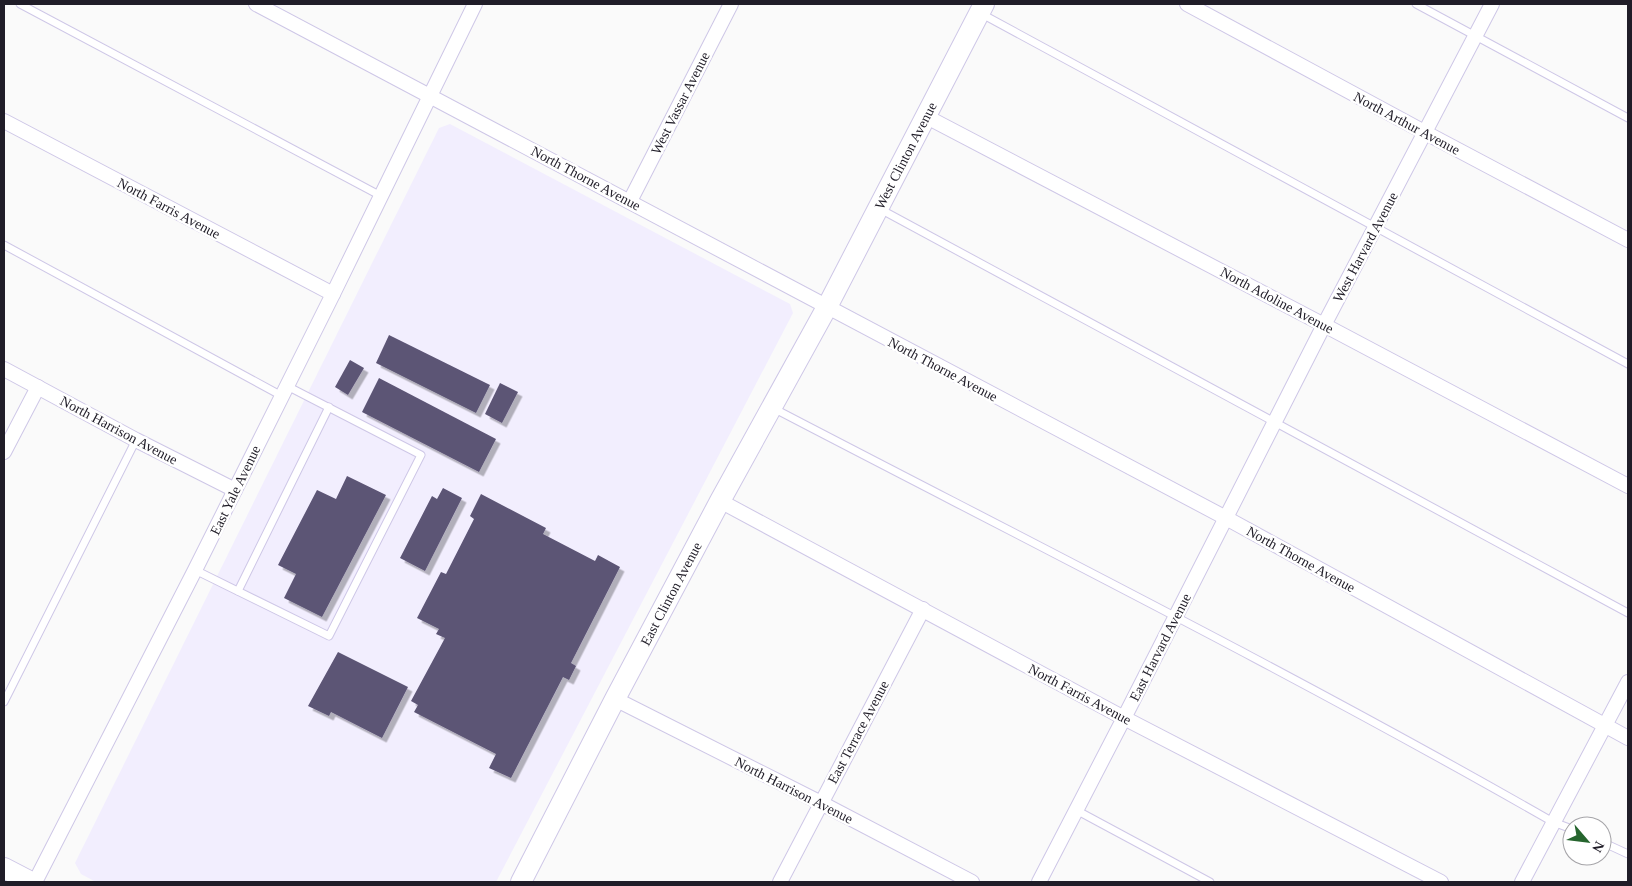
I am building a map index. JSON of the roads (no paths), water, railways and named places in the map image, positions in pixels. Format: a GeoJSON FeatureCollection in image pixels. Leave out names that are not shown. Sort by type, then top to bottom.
{"type":"FeatureCollection","features":[{"type":"Feature","properties":{"kind":"main road","name":"West Clinton Avenue"},"geometry":{"type":"LineString","coordinates":[[827,307],[982,8]]}},
{"type":"Feature","properties":{"kind":"main road","name":"East Clinton Avenue"},"geometry":{"type":"LineString","coordinates":[[521,882],[720,501],[827,307]]}},
{"type":"Feature","properties":{"kind":"main road"},"geometry":{"type":"LineString","coordinates":[[4,868],[33,882]]}},
{"type":"Feature","properties":{"kind":"street","name":"North Thorne Avenue"},"geometry":{"type":"LineString","coordinates":[[256,4],[1226,518],[1628,738]]}},
{"type":"Feature","properties":{"kind":"street","name":"East Yale Avenue"},"geometry":{"type":"LineString","coordinates":[[33,882],[195,570],[334,294],[475,4]]}},
{"type":"Feature","properties":{"kind":"street","name":"West Vassar Avenue"},"geometry":{"type":"LineString","coordinates":[[630,201],[731,4]]}},
{"type":"Feature","properties":{"kind":"street","name":"North Arthur Avenue"},"geometry":{"type":"LineString","coordinates":[[1187,4],[1628,240]]}},
{"type":"Feature","properties":{"kind":"street","name":"West Harvard Avenue"},"geometry":{"type":"LineString","coordinates":[[1226,518],[1324,325],[1492,4]]}},
{"type":"Feature","properties":{"kind":"street","name":"North Adoline Avenue"},"geometry":{"type":"LineString","coordinates":[[925,116],[1628,486]]}},
{"type":"Feature","properties":{"kind":"street","name":"North Farris Avenue"},"geometry":{"type":"LineString","coordinates":[[4,121],[334,294]]}},
{"type":"Feature","properties":{"kind":"street","name":"North Harrison Avenue"},"geometry":{"type":"LineString","coordinates":[[4,369],[136,440],[235,490]]}},
{"type":"Feature","properties":{"kind":"street"},"geometry":{"type":"LineString","coordinates":[[4,452],[38,387]]}},
{"type":"Feature","properties":{"kind":"street","name":"North Farris Avenue"},"geometry":{"type":"LineString","coordinates":[[720,501],[1124,718],[1441,882]]}},
{"type":"Feature","properties":{"kind":"street","name":"East Harvard Avenue"},"geometry":{"type":"LineString","coordinates":[[1039,882],[1226,518]]}},
{"type":"Feature","properties":{"kind":"street","name":"East Terrace Avenue"},"geometry":{"type":"LineString","coordinates":[[780,882],[923,609]]}},
{"type":"Feature","properties":{"kind":"street"},"geometry":{"type":"LineString","coordinates":[[1522,882],[1628,682]]}},
{"type":"Feature","properties":{"kind":"street","name":"North Harrison Avenue"},"geometry":{"type":"LineString","coordinates":[[615,699],[972,882]]}},
{"type":"Feature","properties":{"kind":"lane"},"geometry":{"type":"LineString","coordinates":[[20,4],[381,196]]}},
{"type":"Feature","properties":{"kind":"lane"},"geometry":{"type":"LineString","coordinates":[[1416,4],[1628,118]]}},
{"type":"Feature","properties":{"kind":"lane"},"geometry":{"type":"LineString","coordinates":[[982,8],[1628,364]]}},
{"type":"Feature","properties":{"kind":"lane"},"geometry":{"type":"LineString","coordinates":[[878,208],[1628,614]]}},
{"type":"Feature","properties":{"kind":"lane"},"geometry":{"type":"LineString","coordinates":[[4,245],[284,391],[329,407],[421,455],[329,636],[195,570]]}},
{"type":"Feature","properties":{"kind":"lane"},"geometry":{"type":"LineString","coordinates":[[238,591],[329,407]]}},
{"type":"Feature","properties":{"kind":"lane"},"geometry":{"type":"LineString","coordinates":[[772,408],[1176,617],[1427,750],[1562,825]]}},
{"type":"Feature","properties":{"kind":"lane"},"geometry":{"type":"LineString","coordinates":[[4,702],[136,440]]}},
{"type":"Feature","properties":{"kind":"lane"},"geometry":{"type":"LineString","coordinates":[[1076,810],[1210,882]]}},
{"type":"Feature","properties":{"kind":"lane"},"geometry":{"type":"LineString","coordinates":[[1612,847],[1628,854]]}}]}
